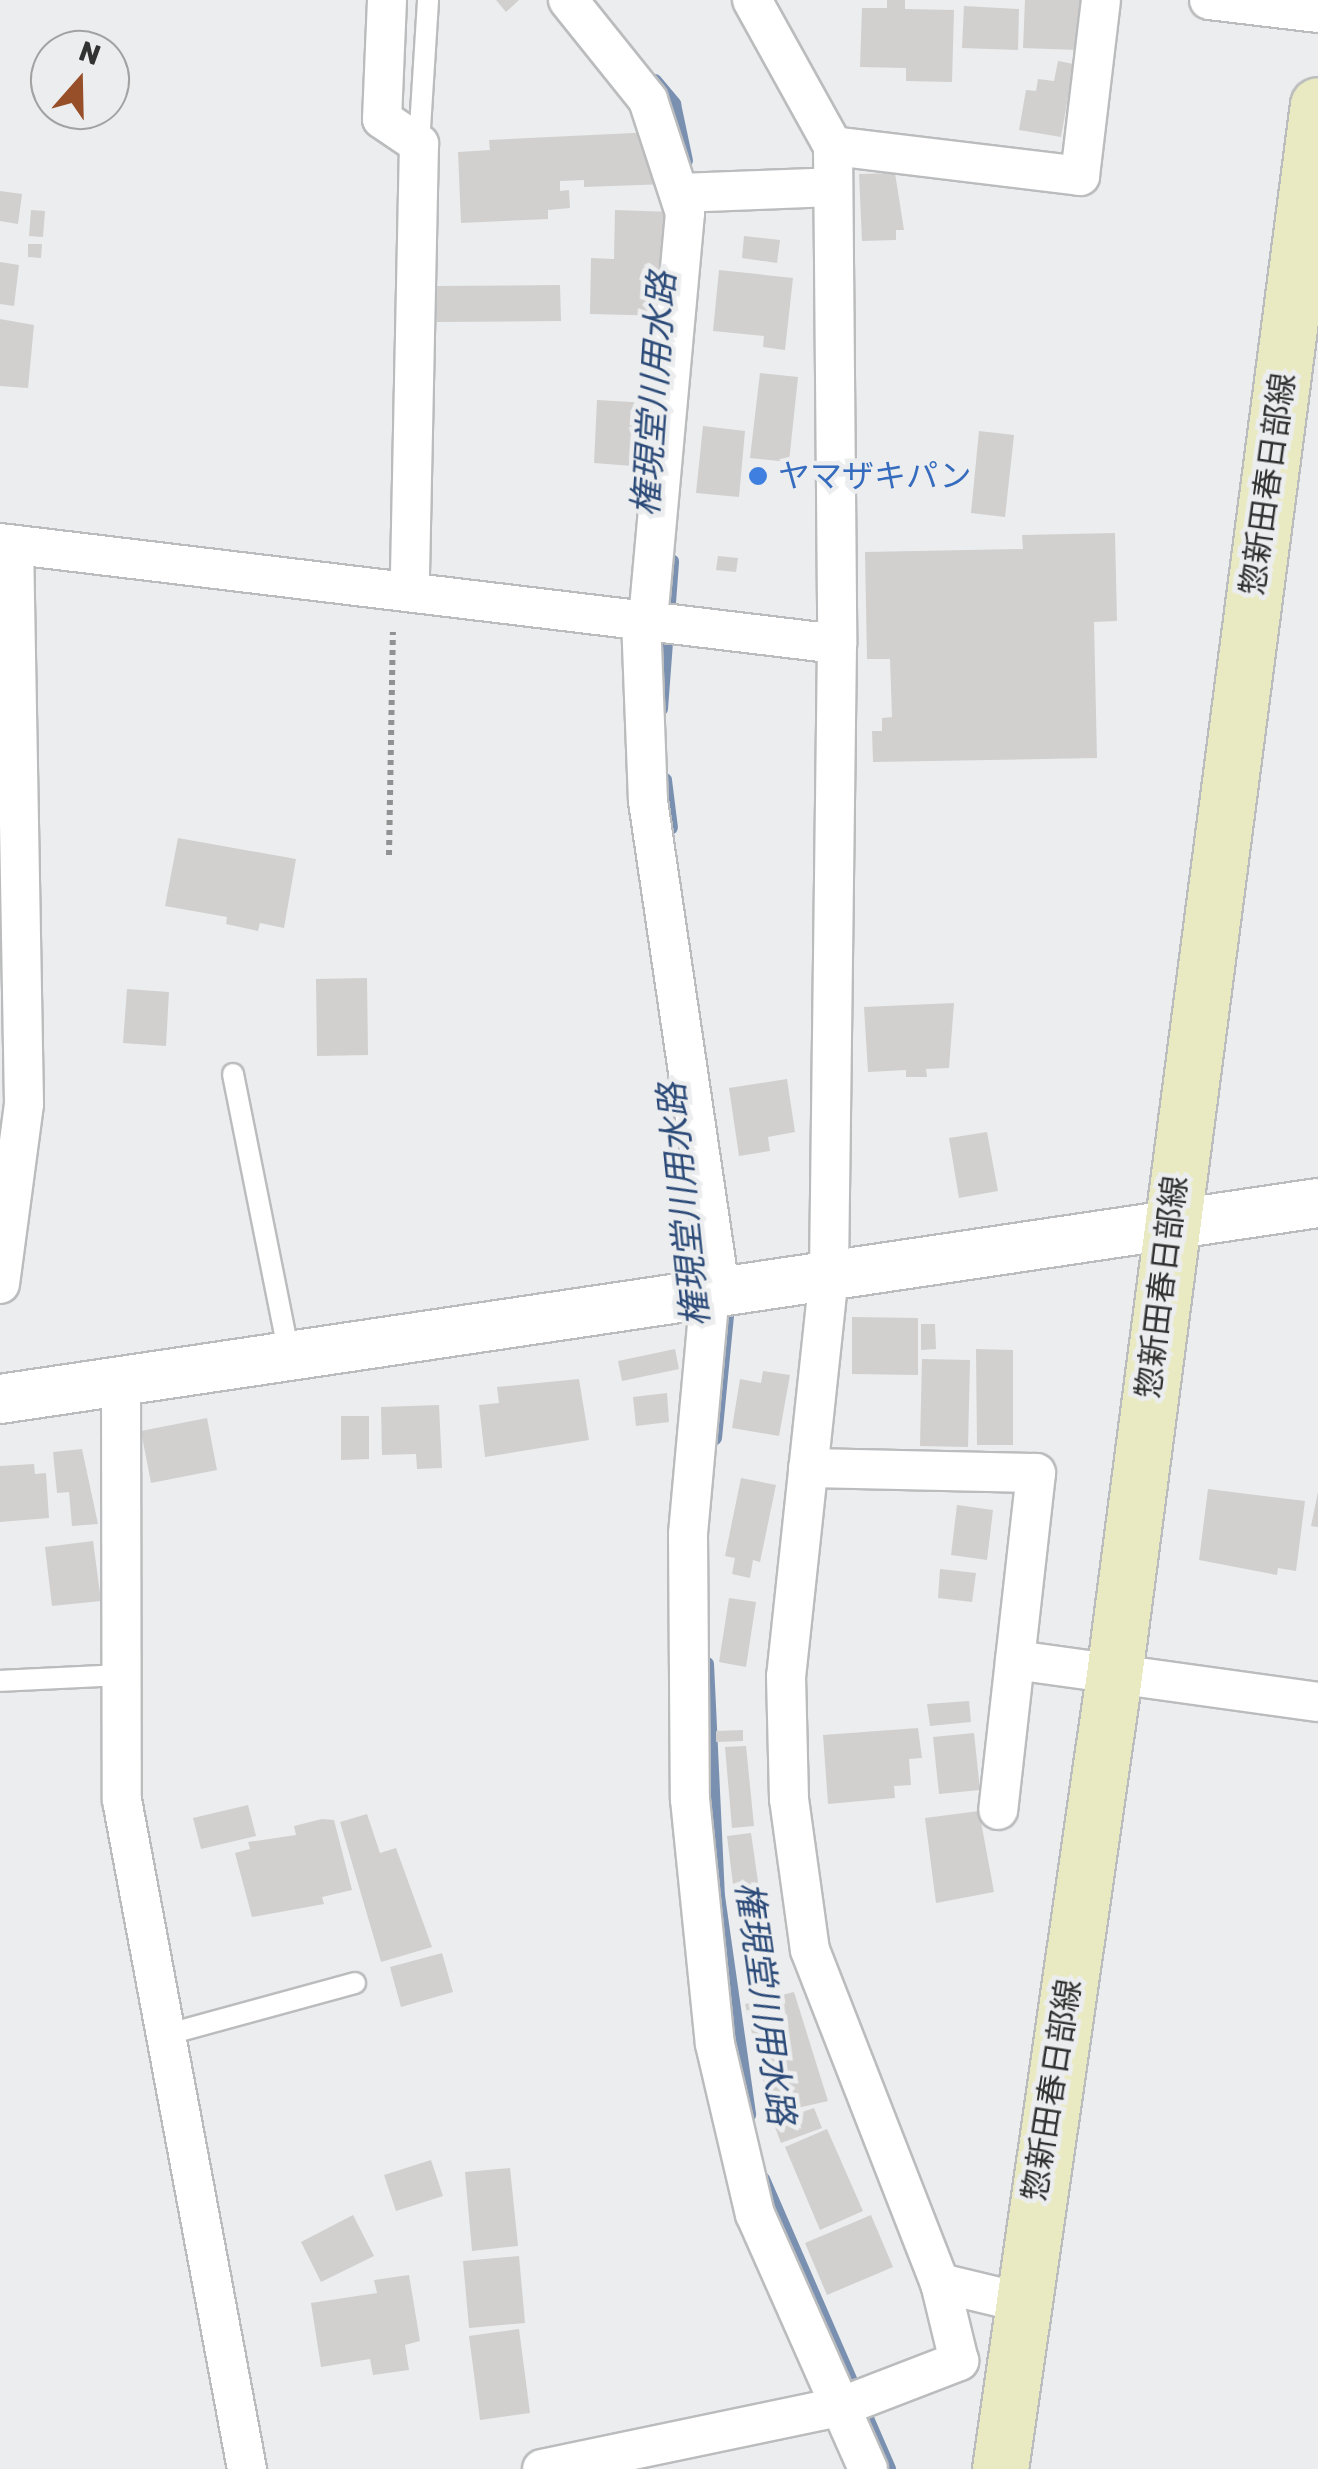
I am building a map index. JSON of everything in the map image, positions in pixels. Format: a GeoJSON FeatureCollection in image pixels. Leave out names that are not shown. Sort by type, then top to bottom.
{"type":"FeatureCollection","features":[{"type":"Feature","properties":{"kind":"main road","name":"惣新田春日部線"},"geometry":{"type":"LineString","coordinates":[[1000,2469],[1020,2302],[1114,1675],[1169,1223],[1318,105]]}},
{"type":"Feature","properties":{"kind":"street"},"geometry":{"type":"LineString","coordinates":[[387,0],[382,120],[419,144],[402,590]]}},
{"type":"Feature","properties":{"kind":"street"},"geometry":{"type":"LineString","coordinates":[[568,0],[648,100],[685,213],[645,620],[648,801],[728,1290],[688,1534],[690,1800],[715,2044],[755,2214],[868,2469]]}},
{"type":"Feature","properties":{"kind":"street"},"geometry":{"type":"LineString","coordinates":[[536,2468],[842,2407],[959,2360],[940,2284],[810,1950],[789,1799],[786,1676],[829,1274],[837,644],[833,146],[752,0]]}},
{"type":"Feature","properties":{"kind":"street"},"geometry":{"type":"LineString","coordinates":[[833,146],[1080,176],[1101,0]]}},
{"type":"Feature","properties":{"kind":"street"},"geometry":{"type":"LineString","coordinates":[[1209,0],[1318,13]]}},
{"type":"Feature","properties":{"kind":"street"},"geometry":{"type":"LineString","coordinates":[[680,194],[833,186]]}},
{"type":"Feature","properties":{"kind":"street"},"geometry":{"type":"LineString","coordinates":[[0,1284],[24,1104],[7,544],[837,644]]}},
{"type":"Feature","properties":{"kind":"street"},"geometry":{"type":"LineString","coordinates":[[0,1399],[1318,1203]]}},
{"type":"Feature","properties":{"kind":"street"},"geometry":{"type":"LineString","coordinates":[[121,1381],[122,1800],[247,2469]]}},
{"type":"Feature","properties":{"kind":"street"},"geometry":{"type":"LineString","coordinates":[[808,1468],[1036,1473],[998,1810]]}},
{"type":"Feature","properties":{"kind":"street"},"geometry":{"type":"LineString","coordinates":[[1015,1660],[1318,1702]]}},
{"type":"Feature","properties":{"kind":"street"},"geometry":{"type":"LineString","coordinates":[[940,2284],[1020,2302]]}},
{"type":"Feature","properties":{"kind":"lane"},"geometry":{"type":"LineString","coordinates":[[419,144],[428,0]]}},
{"type":"Feature","properties":{"kind":"lane"},"geometry":{"type":"LineString","coordinates":[[233,1074],[290,1356]]}},
{"type":"Feature","properties":{"kind":"lane"},"geometry":{"type":"LineString","coordinates":[[0,1680],[122,1675]]}},
{"type":"Feature","properties":{"kind":"lane"},"geometry":{"type":"LineString","coordinates":[[166,2035],[354,1984]]}},
{"type":"Feature","properties":{"kind":"path"},"geometry":{"type":"LineString","coordinates":[[389,855],[402,590]]}},
{"type":"Feature","properties":{"kind":"building"},"geometry":{"type":"Polygon","coordinates":[[[496,0],[519,0],[506,12],[496,0]]]}},
{"type":"Feature","properties":{"kind":"building"},"geometry":{"type":"Polygon","coordinates":[[[887,0],[905,0],[905,9],[954,10],[952,82],[906,81],[906,68],[860,67],[862,8],[887,8],[887,0]]]}},
{"type":"Feature","properties":{"kind":"building"},"geometry":{"type":"Polygon","coordinates":[[[1025,0],[1080,0],[1078,50],[1023,48],[1025,0]]]}},
{"type":"Feature","properties":{"kind":"building"},"geometry":{"type":"Polygon","coordinates":[[[964,6],[1019,9],[1018,50],[962,48],[964,6]]]}},
{"type":"Feature","properties":{"kind":"building"},"geometry":{"type":"Polygon","coordinates":[[[1058,61],[1074,64],[1061,137],[1019,130],[1026,90],[1036,91],[1038,79],[1054,81],[1058,61]]]}},
{"type":"Feature","properties":{"kind":"building"},"geometry":{"type":"Polygon","coordinates":[[[654,132],[668,184],[584,187],[584,180],[560,181],[560,191],[569,190],[570,208],[548,210],[548,219],[461,223],[458,152],[490,150],[489,140],[654,132]]]}},
{"type":"Feature","properties":{"kind":"building"},"geometry":{"type":"Polygon","coordinates":[[[895,173],[904,230],[896,230],[896,240],[862,241],[859,174],[895,173]]]}},
{"type":"Feature","properties":{"kind":"building"},"geometry":{"type":"Polygon","coordinates":[[[0,191],[22,194],[18,224],[0,221],[0,191]]]}},
{"type":"Feature","properties":{"kind":"building"},"geometry":{"type":"Polygon","coordinates":[[[31,210],[45,211],[43,237],[29,236],[31,210]]]}},
{"type":"Feature","properties":{"kind":"building"},"geometry":{"type":"Polygon","coordinates":[[[615,210],[673,212],[669,316],[590,314],[591,258],[614,259],[615,210]]]}},
{"type":"Feature","properties":{"kind":"building"},"geometry":{"type":"Polygon","coordinates":[[[744,236],[780,240],[777,263],[742,258],[744,236]]]}},
{"type":"Feature","properties":{"kind":"building"},"geometry":{"type":"Polygon","coordinates":[[[28,244],[42,244],[41,258],[28,257],[28,244]]]}},
{"type":"Feature","properties":{"kind":"building"},"geometry":{"type":"Polygon","coordinates":[[[0,262],[19,265],[14,306],[0,304],[0,262]]]}},
{"type":"Feature","properties":{"kind":"building"},"geometry":{"type":"Polygon","coordinates":[[[719,270],[793,278],[785,350],[763,347],[764,336],[713,331],[719,270]]]}},
{"type":"Feature","properties":{"kind":"building"},"geometry":{"type":"Polygon","coordinates":[[[560,285],[561,321],[437,322],[436,286],[560,285]]]}},
{"type":"Feature","properties":{"kind":"building"},"geometry":{"type":"Polygon","coordinates":[[[0,319],[34,325],[28,388],[0,386],[0,319]]]}},
{"type":"Feature","properties":{"kind":"building"},"geometry":{"type":"Polygon","coordinates":[[[760,373],[798,377],[789,462],[750,458],[760,373]]]}},
{"type":"Feature","properties":{"kind":"building"},"geometry":{"type":"Polygon","coordinates":[[[597,400],[649,403],[645,467],[594,463],[597,400]]]}},
{"type":"Feature","properties":{"kind":"building"},"geometry":{"type":"Polygon","coordinates":[[[703,426],[745,431],[739,497],[696,493],[703,426]]]}},
{"type":"Feature","properties":{"kind":"building"},"geometry":{"type":"Polygon","coordinates":[[[979,431],[1014,435],[1005,517],[971,513],[979,431]]]}},
{"type":"Feature","properties":{"kind":"building"},"geometry":{"type":"Polygon","coordinates":[[[1115,533],[1117,621],[1094,622],[1097,758],[873,762],[872,731],[882,731],[882,718],[892,717],[890,659],[867,659],[865,552],[1023,549],[1022,535],[1115,533]]]}},
{"type":"Feature","properties":{"kind":"building"},"geometry":{"type":"Polygon","coordinates":[[[718,556],[738,558],[736,572],[716,570],[718,556]]]}},
{"type":"Feature","properties":{"kind":"building"},"geometry":{"type":"Polygon","coordinates":[[[178,838],[296,859],[284,928],[260,923],[258,931],[226,924],[227,917],[165,906],[178,838]]]}},
{"type":"Feature","properties":{"kind":"building"},"geometry":{"type":"Polygon","coordinates":[[[367,978],[368,1055],[317,1056],[316,979],[367,978]]]}},
{"type":"Feature","properties":{"kind":"building"},"geometry":{"type":"Polygon","coordinates":[[[127,989],[169,992],[166,1046],[123,1043],[127,989]]]}},
{"type":"Feature","properties":{"kind":"building"},"geometry":{"type":"Polygon","coordinates":[[[954,1003],[949,1068],[926,1069],[927,1077],[906,1077],[906,1070],[868,1072],[864,1007],[954,1003]]]}},
{"type":"Feature","properties":{"kind":"building"},"geometry":{"type":"Polygon","coordinates":[[[787,1079],[795,1132],[768,1137],[770,1151],[739,1156],[729,1088],[787,1079]]]}},
{"type":"Feature","properties":{"kind":"building"},"geometry":{"type":"Polygon","coordinates":[[[987,1132],[998,1191],[959,1198],[949,1138],[987,1132]]]}},
{"type":"Feature","properties":{"kind":"building"},"geometry":{"type":"Polygon","coordinates":[[[852,1317],[918,1318],[918,1375],[852,1374],[852,1317]]]}},
{"type":"Feature","properties":{"kind":"building"},"geometry":{"type":"Polygon","coordinates":[[[921,1324],[935,1324],[936,1349],[921,1350],[921,1324]]]}},
{"type":"Feature","properties":{"kind":"building"},"geometry":{"type":"Polygon","coordinates":[[[675,1349],[679,1369],[622,1381],[618,1361],[675,1349]]]}},
{"type":"Feature","properties":{"kind":"building"},"geometry":{"type":"Polygon","coordinates":[[[976,1349],[1013,1350],[1013,1445],[977,1445],[976,1349]]]}},
{"type":"Feature","properties":{"kind":"building"},"geometry":{"type":"Polygon","coordinates":[[[922,1359],[970,1360],[968,1447],[920,1446],[922,1359]]]}},
{"type":"Feature","properties":{"kind":"building"},"geometry":{"type":"Polygon","coordinates":[[[763,1371],[790,1375],[779,1436],[732,1428],[740,1379],[761,1383],[763,1371]]]}},
{"type":"Feature","properties":{"kind":"building"},"geometry":{"type":"Polygon","coordinates":[[[579,1379],[589,1440],[485,1457],[479,1405],[499,1403],[497,1387],[579,1379]]]}},
{"type":"Feature","properties":{"kind":"building"},"geometry":{"type":"Polygon","coordinates":[[[667,1393],[669,1422],[636,1426],[633,1397],[667,1393]]]}},
{"type":"Feature","properties":{"kind":"building"},"geometry":{"type":"Polygon","coordinates":[[[439,1405],[442,1468],[417,1469],[416,1454],[382,1455],[381,1407],[439,1405]]]}},
{"type":"Feature","properties":{"kind":"building"},"geometry":{"type":"Polygon","coordinates":[[[341,1416],[369,1416],[369,1459],[341,1460],[341,1416]]]}},
{"type":"Feature","properties":{"kind":"building"},"geometry":{"type":"Polygon","coordinates":[[[207,1418],[217,1470],[151,1483],[141,1431],[207,1418]]]}},
{"type":"Feature","properties":{"kind":"building"},"geometry":{"type":"Polygon","coordinates":[[[82,1449],[98,1524],[72,1526],[69,1492],[57,1493],[53,1452],[82,1449]]]}},
{"type":"Feature","properties":{"kind":"building"},"geometry":{"type":"Polygon","coordinates":[[[34,1464],[35,1474],[46,1473],[49,1518],[0,1522],[0,1466],[34,1464]]]}},
{"type":"Feature","properties":{"kind":"building"},"geometry":{"type":"Polygon","coordinates":[[[741,1478],[776,1485],[760,1562],[753,1560],[750,1578],[732,1574],[735,1558],[725,1556],[741,1478]]]}},
{"type":"Feature","properties":{"kind":"building"},"geometry":{"type":"Polygon","coordinates":[[[1208,1489],[1305,1501],[1296,1571],[1278,1568],[1277,1575],[1199,1560],[1208,1489]]]}},
{"type":"Feature","properties":{"kind":"building"},"geometry":{"type":"Polygon","coordinates":[[[1318,1492],[1318,1527],[1311,1526],[1318,1492]]]}},
{"type":"Feature","properties":{"kind":"building"},"geometry":{"type":"Polygon","coordinates":[[[957,1505],[993,1510],[987,1560],[951,1555],[957,1505]]]}},
{"type":"Feature","properties":{"kind":"building"},"geometry":{"type":"Polygon","coordinates":[[[93,1541],[101,1601],[52,1606],[45,1547],[93,1541]]]}},
{"type":"Feature","properties":{"kind":"building"},"geometry":{"type":"Polygon","coordinates":[[[940,1569],[976,1573],[972,1602],[938,1598],[940,1569]]]}},
{"type":"Feature","properties":{"kind":"building"},"geometry":{"type":"Polygon","coordinates":[[[729,1598],[756,1602],[746,1667],[719,1662],[729,1598]]]}},
{"type":"Feature","properties":{"kind":"building"},"geometry":{"type":"Polygon","coordinates":[[[969,1701],[971,1722],[930,1726],[927,1704],[969,1701]]]}},
{"type":"Feature","properties":{"kind":"building"},"geometry":{"type":"Polygon","coordinates":[[[918,1728],[922,1758],[909,1759],[911,1785],[894,1786],[895,1798],[828,1804],[823,1735],[918,1728]]]}},
{"type":"Feature","properties":{"kind":"building"},"geometry":{"type":"Polygon","coordinates":[[[743,1730],[743,1741],[716,1742],[716,1731],[743,1730]]]}},
{"type":"Feature","properties":{"kind":"building"},"geometry":{"type":"Polygon","coordinates":[[[974,1733],[980,1790],[939,1794],[933,1737],[974,1733]]]}},
{"type":"Feature","properties":{"kind":"building"},"geometry":{"type":"Polygon","coordinates":[[[746,1746],[754,1826],[732,1828],[725,1747],[746,1746]]]}},
{"type":"Feature","properties":{"kind":"building"},"geometry":{"type":"Polygon","coordinates":[[[248,1805],[256,1836],[201,1849],[193,1818],[248,1805]]]}},
{"type":"Feature","properties":{"kind":"building"},"geometry":{"type":"Polygon","coordinates":[[[979,1811],[994,1892],[936,1903],[925,1818],[979,1811]]]}},
{"type":"Feature","properties":{"kind":"building"},"geometry":{"type":"Polygon","coordinates":[[[367,1814],[380,1853],[396,1848],[432,1947],[381,1962],[340,1822],[367,1814]]]}},
{"type":"Feature","properties":{"kind":"building"},"geometry":{"type":"Polygon","coordinates":[[[334,1820],[352,1890],[322,1897],[324,1904],[252,1917],[235,1853],[250,1849],[248,1842],[296,1835],[294,1826],[334,1820]]]}},
{"type":"Feature","properties":{"kind":"building"},"geometry":{"type":"Polygon","coordinates":[[[751,1833],[759,1889],[734,1892],[727,1836],[751,1833]]]}},
{"type":"Feature","properties":{"kind":"building"},"geometry":{"type":"Polygon","coordinates":[[[442,1953],[453,1992],[401,2007],[390,1967],[442,1953]]]}},
{"type":"Feature","properties":{"kind":"building"},"geometry":{"type":"Polygon","coordinates":[[[794,1992],[828,2101],[771,2114],[745,2004],[794,1992]]]}},
{"type":"Feature","properties":{"kind":"building"},"geometry":{"type":"Polygon","coordinates":[[[814,2108],[822,2128],[781,2143],[773,2122],[814,2108]]]}},
{"type":"Feature","properties":{"kind":"building"},"geometry":{"type":"Polygon","coordinates":[[[827,2129],[863,2211],[820,2230],[785,2147],[827,2129]]]}},
{"type":"Feature","properties":{"kind":"building"},"geometry":{"type":"Polygon","coordinates":[[[431,2160],[443,2196],[396,2211],[384,2175],[431,2160]]]}},
{"type":"Feature","properties":{"kind":"building"},"geometry":{"type":"Polygon","coordinates":[[[510,2168],[518,2246],[472,2251],[465,2172],[510,2168]]]}},
{"type":"Feature","properties":{"kind":"building"},"geometry":{"type":"Polygon","coordinates":[[[353,2215],[374,2256],[321,2282],[301,2242],[353,2215]]]}},
{"type":"Feature","properties":{"kind":"building"},"geometry":{"type":"Polygon","coordinates":[[[871,2215],[893,2267],[827,2295],[805,2243],[871,2215]]]}},
{"type":"Feature","properties":{"kind":"building"},"geometry":{"type":"Polygon","coordinates":[[[519,2256],[525,2323],[469,2328],[463,2261],[519,2256]]]}},
{"type":"Feature","properties":{"kind":"building"},"geometry":{"type":"Polygon","coordinates":[[[409,2275],[420,2341],[405,2345],[409,2370],[373,2375],[370,2359],[321,2367],[311,2303],[377,2293],[374,2280],[409,2275]]]}},
{"type":"Feature","properties":{"kind":"building"},"geometry":{"type":"Polygon","coordinates":[[[519,2329],[530,2413],[480,2420],[469,2336],[519,2329]]]}},
{"type":"Feature","properties":{"kind":"waterway","name":"権現堂川用水路"},"geometry":{"type":"LineString","coordinates":[[655,81],[674,104],[686,161]]}},
{"type":"Feature","properties":{"kind":"waterway","name":"権現堂川用水路"},"geometry":{"type":"LineString","coordinates":[[661,709],[672,561]]}},
{"type":"Feature","properties":{"kind":"waterway","name":"権現堂川用水路"},"geometry":{"type":"LineString","coordinates":[[665,780],[671,828]]}},
{"type":"Feature","properties":{"kind":"waterway","name":"権現堂川用水路"},"geometry":{"type":"LineString","coordinates":[[715,1438],[729,1296]]}},
{"type":"Feature","properties":{"kind":"waterway","name":"権現堂川用水路"},"geometry":{"type":"LineString","coordinates":[[707,1664],[718,1896],[749,2115]]}},
{"type":"Feature","properties":{"kind":"waterway","name":"権現堂川用水路"},"geometry":{"type":"LineString","coordinates":[[763,2179],[889,2469]]}},
{"type":"Feature","properties":{"kind":"place","name":"ヤマザキパン"},"geometry":{"type":"Point","coordinates":[758,476]}}]}
